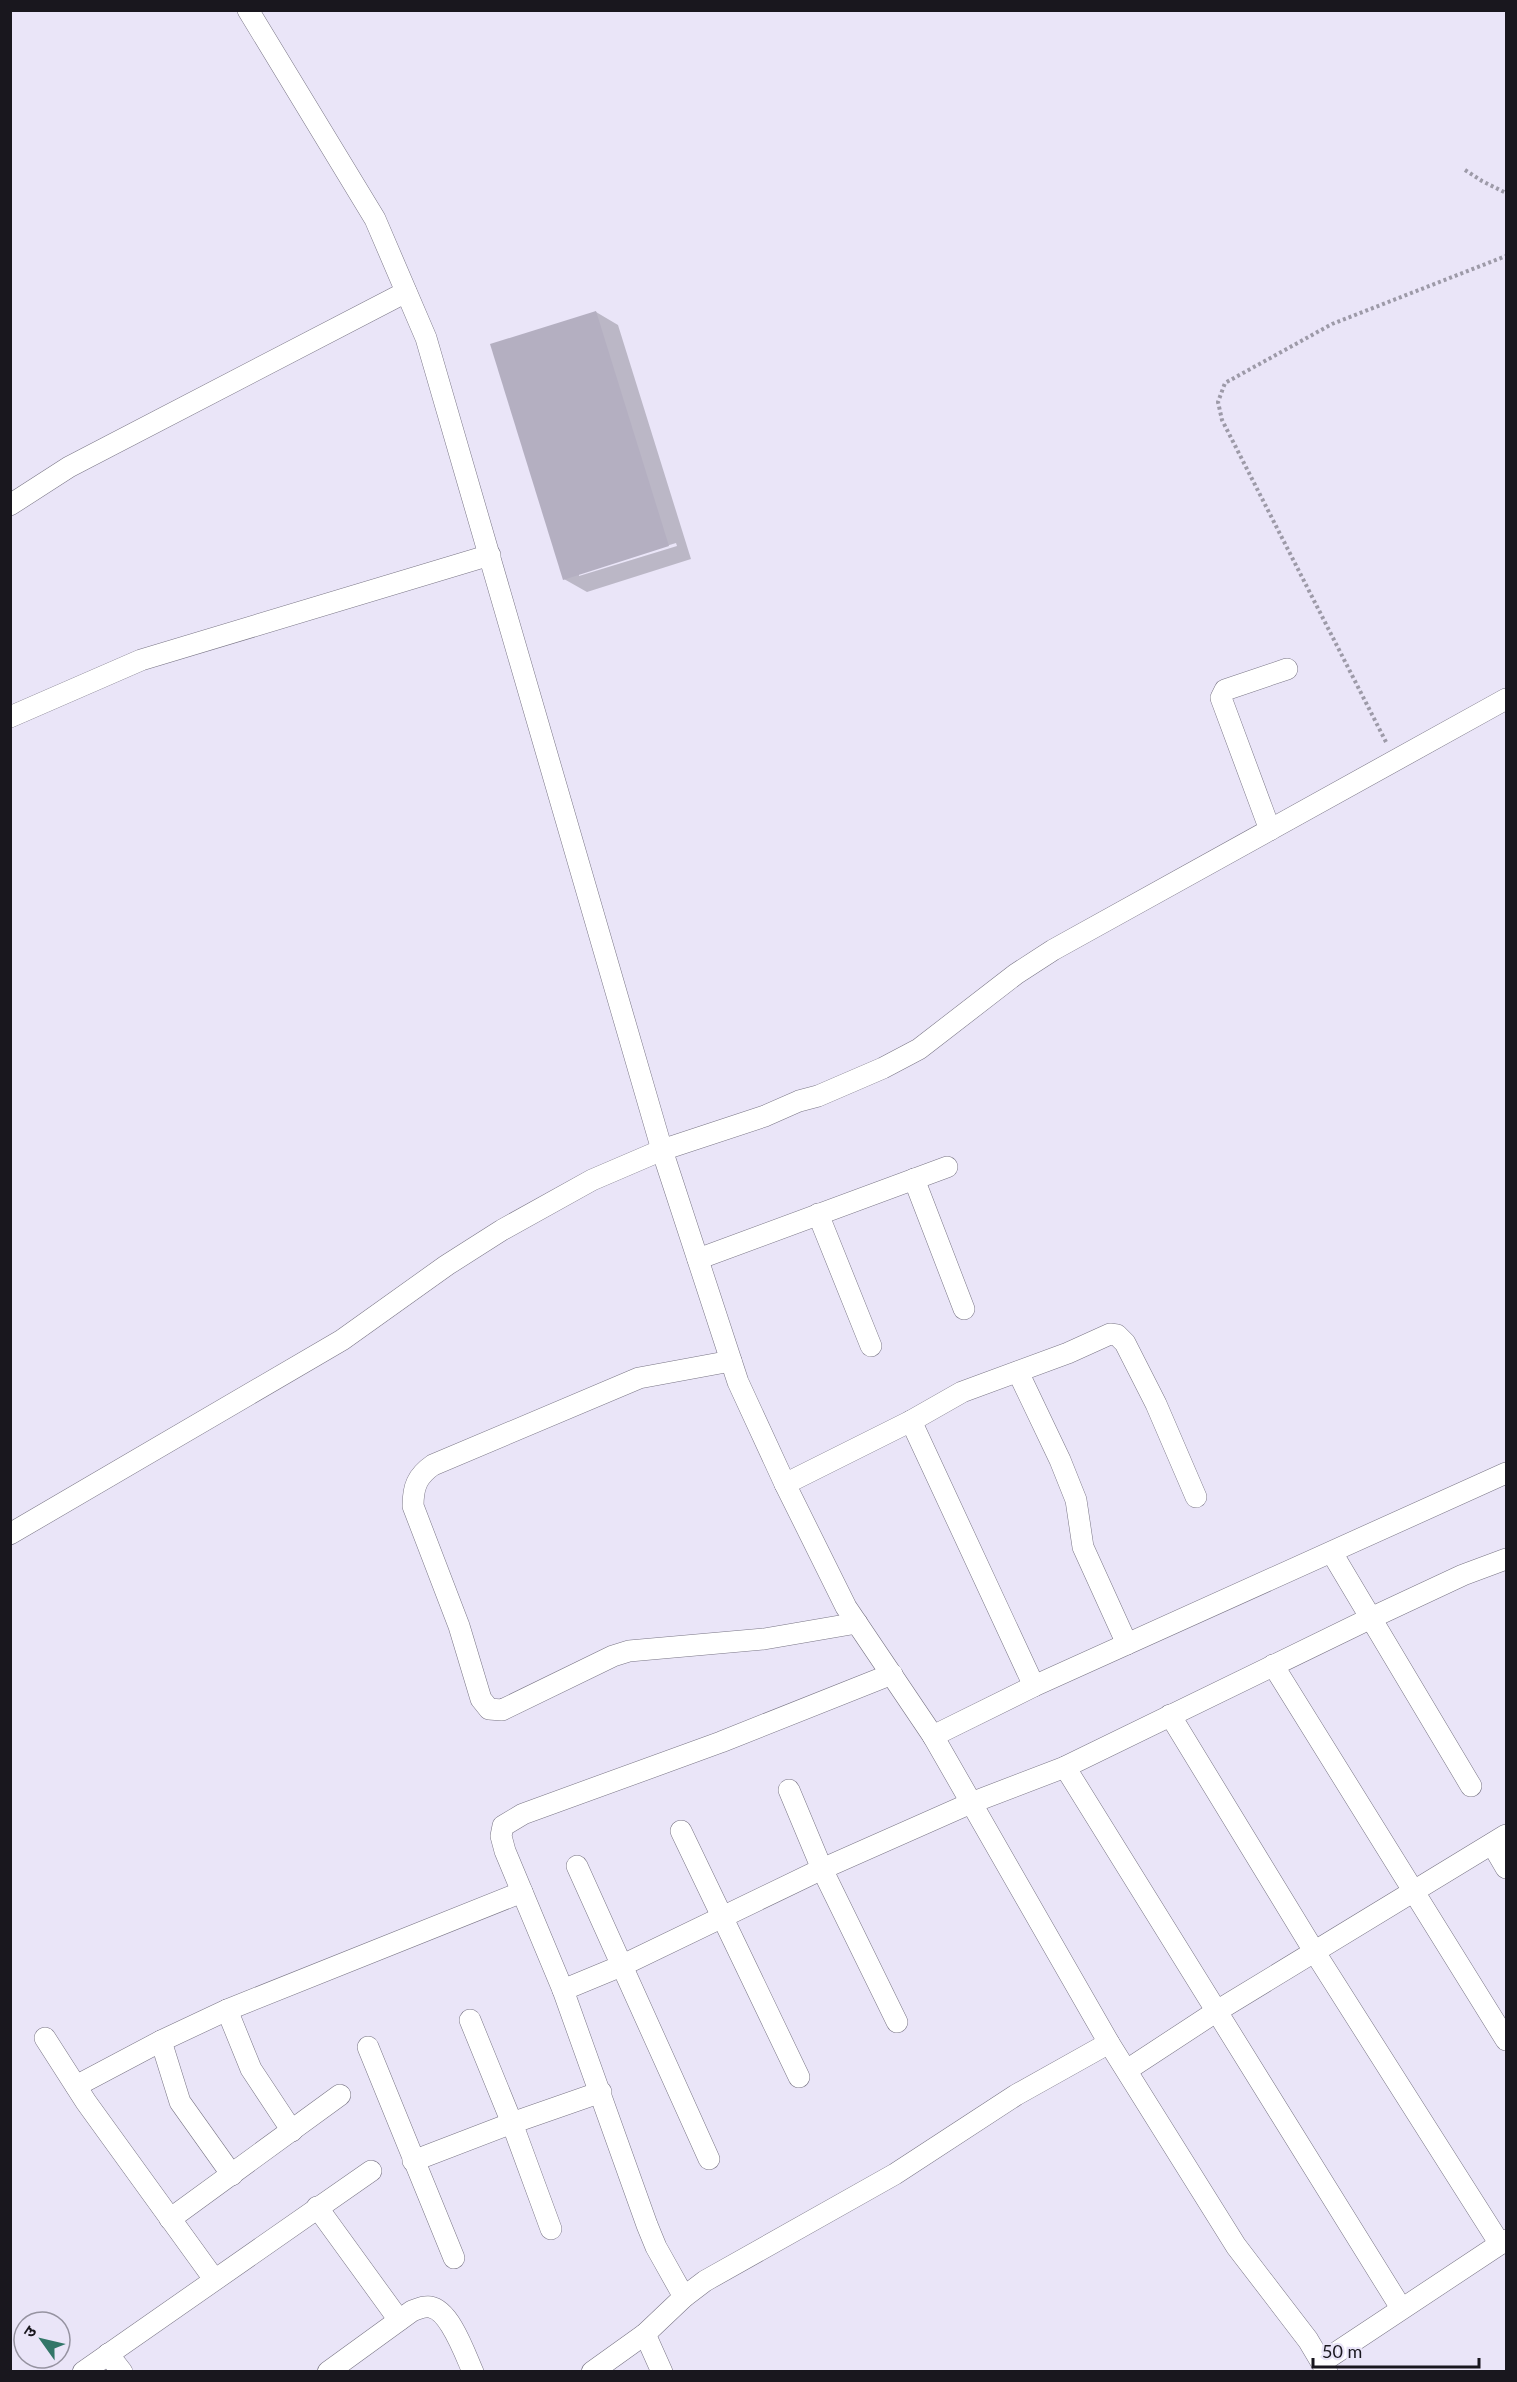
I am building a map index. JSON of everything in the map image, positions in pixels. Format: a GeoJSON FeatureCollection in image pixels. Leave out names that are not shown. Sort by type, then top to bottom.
{"type":"FeatureCollection","features":[{"type":"Feature","properties":{"kind":"street"},"geometry":{"type":"LineString","coordinates":[[248,10],[375,219],[426,338],[662,1150],[738,1382],[846,1607],[933,1736],[1109,2043],[1236,2246],[1308,2340],[1324,2367],[1401,2308],[1503,2242],[1314,1951],[1170,1715]]}},
{"type":"Feature","properties":{"kind":"street"},"geometry":{"type":"LineString","coordinates":[[10,505],[69,467],[406,292]]}},
{"type":"Feature","properties":{"kind":"street"},"geometry":{"type":"LineString","coordinates":[[10,717],[141,660],[490,555]]}},
{"type":"Feature","properties":{"kind":"street"},"geometry":{"type":"LineString","coordinates":[[1270,830],[1221,698],[1225,690],[1287,669]]}},
{"type":"Feature","properties":{"kind":"street"},"geometry":{"type":"LineString","coordinates":[[10,1534],[342,1340],[447,1265],[502,1230],[592,1179],[662,1150],[765,1116],[846,1084],[903,1058],[919,1049],[1016,974],[1053,950],[1506,699]]}},
{"type":"Feature","properties":{"kind":"street"},"geometry":{"type":"LineString","coordinates":[[698,1259],[947,1167]]}},
{"type":"Feature","properties":{"kind":"street"},"geometry":{"type":"LineString","coordinates":[[914,1179],[964,1309]]}},
{"type":"Feature","properties":{"kind":"street"},"geometry":{"type":"LineString","coordinates":[[818,1214],[871,1346]]}},
{"type":"Feature","properties":{"kind":"street"},"geometry":{"type":"LineString","coordinates":[[785,1484],[911,1421],[962,1392],[1018,1372],[1110,1334],[1117,1335],[1125,1343],[1156,1404],[1196,1497]]}},
{"type":"Feature","properties":{"kind":"street"},"geometry":{"type":"LineString","coordinates":[[731,1361],[639,1377],[433,1465],[422,1473],[416,1482],[413,1506],[459,1626],[481,1699],[489,1709],[502,1710],[613,1656],[629,1652],[764,1639],[857,1623]]}},
{"type":"Feature","properties":{"kind":"street"},"geometry":{"type":"LineString","coordinates":[[1018,1372],[1068,1480],[1076,1500],[1083,1547],[1127,1644]]}},
{"type":"Feature","properties":{"kind":"street"},"geometry":{"type":"LineString","coordinates":[[911,1421],[1034,1686]]}},
{"type":"Feature","properties":{"kind":"street"},"geometry":{"type":"LineString","coordinates":[[933,1736],[1034,1686],[1506,1473]]}},
{"type":"Feature","properties":{"kind":"street"},"geometry":{"type":"LineString","coordinates":[[1332,1553],[1471,1786]]}},
{"type":"Feature","properties":{"kind":"street"},"geometry":{"type":"LineString","coordinates":[[563,1990],[621,1966],[822,1869],[972,1803],[1065,1767],[1371,1618],[1463,1575],[1506,1559]]}},
{"type":"Feature","properties":{"kind":"street"},"geometry":{"type":"LineString","coordinates":[[1273,1665],[1506,2040]]}},
{"type":"Feature","properties":{"kind":"street"},"geometry":{"type":"LineString","coordinates":[[684,2297],[656,2247],[647,2225],[563,1990],[505,1851],[501,1836],[503,1827],[510,1820],[721,1742],[892,1674]]}},
{"type":"Feature","properties":{"kind":"street"},"geometry":{"type":"LineString","coordinates":[[1065,1767],[1401,2308]]}},
{"type":"Feature","properties":{"kind":"street"},"geometry":{"type":"LineString","coordinates":[[789,1790],[822,1869],[897,2022]]}},
{"type":"Feature","properties":{"kind":"street"},"geometry":{"type":"LineString","coordinates":[[681,1831],[799,2078]]}},
{"type":"Feature","properties":{"kind":"street"},"geometry":{"type":"LineString","coordinates":[[1126,2070],[1314,1951],[1499,1840],[1506,1868]]}},
{"type":"Feature","properties":{"kind":"street"},"geometry":{"type":"LineString","coordinates":[[577,1866],[709,2160]]}},
{"type":"Feature","properties":{"kind":"street"},"geometry":{"type":"LineString","coordinates":[[76,2086],[161,2041],[227,2010],[522,1893]]}},
{"type":"Feature","properties":{"kind":"street"},"geometry":{"type":"LineString","coordinates":[[227,2010],[251,2069],[292,2131]]}},
{"type":"Feature","properties":{"kind":"street"},"geometry":{"type":"LineString","coordinates":[[470,2020],[512,2123],[551,2229]]}},
{"type":"Feature","properties":{"kind":"street"},"geometry":{"type":"LineString","coordinates":[[45,2038],[76,2086],[214,2279]]}},
{"type":"Feature","properties":{"kind":"street"},"geometry":{"type":"LineString","coordinates":[[161,2041],[180,2102],[232,2175]]}},
{"type":"Feature","properties":{"kind":"street"},"geometry":{"type":"LineString","coordinates":[[592,2372],[645,2334],[684,2297],[705,2281],[895,2174],[1016,2095],[1109,2043]]}},
{"type":"Feature","properties":{"kind":"street"},"geometry":{"type":"LineString","coordinates":[[368,2047],[454,2258]]}},
{"type":"Feature","properties":{"kind":"street"},"geometry":{"type":"LineString","coordinates":[[413,2161],[601,2092]]}},
{"type":"Feature","properties":{"kind":"street"},"geometry":{"type":"LineString","coordinates":[[170,2219],[340,2095]]}},
{"type":"Feature","properties":{"kind":"street"},"geometry":{"type":"LineString","coordinates":[[83,2372],[371,2171]]}},
{"type":"Feature","properties":{"kind":"street"},"geometry":{"type":"LineString","coordinates":[[317,2207],[399,2320]]}},
{"type":"Feature","properties":{"kind":"street"},"geometry":{"type":"LineString","coordinates":[[328,2372],[399,2320],[423,2306],[433,2307],[450,2323],[473,2372]]}},
{"type":"Feature","properties":{"kind":"street"},"geometry":{"type":"LineString","coordinates":[[645,2334],[662,2372]]}},
{"type":"Feature","properties":{"kind":"street"},"geometry":{"type":"LineString","coordinates":[[108,2354],[122,2372]]}},
{"type":"Feature","properties":{"kind":"path"},"geometry":{"type":"LineString","coordinates":[[1465,170],[1506,193]]}},
{"type":"Feature","properties":{"kind":"path"},"geometry":{"type":"LineString","coordinates":[[1395,759],[1222,420],[1218,402],[1225,383],[1332,324],[1506,256]]}},
{"type":"Feature","properties":{"kind":"building"},"geometry":{"type":"Polygon","coordinates":[[[596,311],[669,546],[563,580],[490,344],[596,311]]]}}]}
